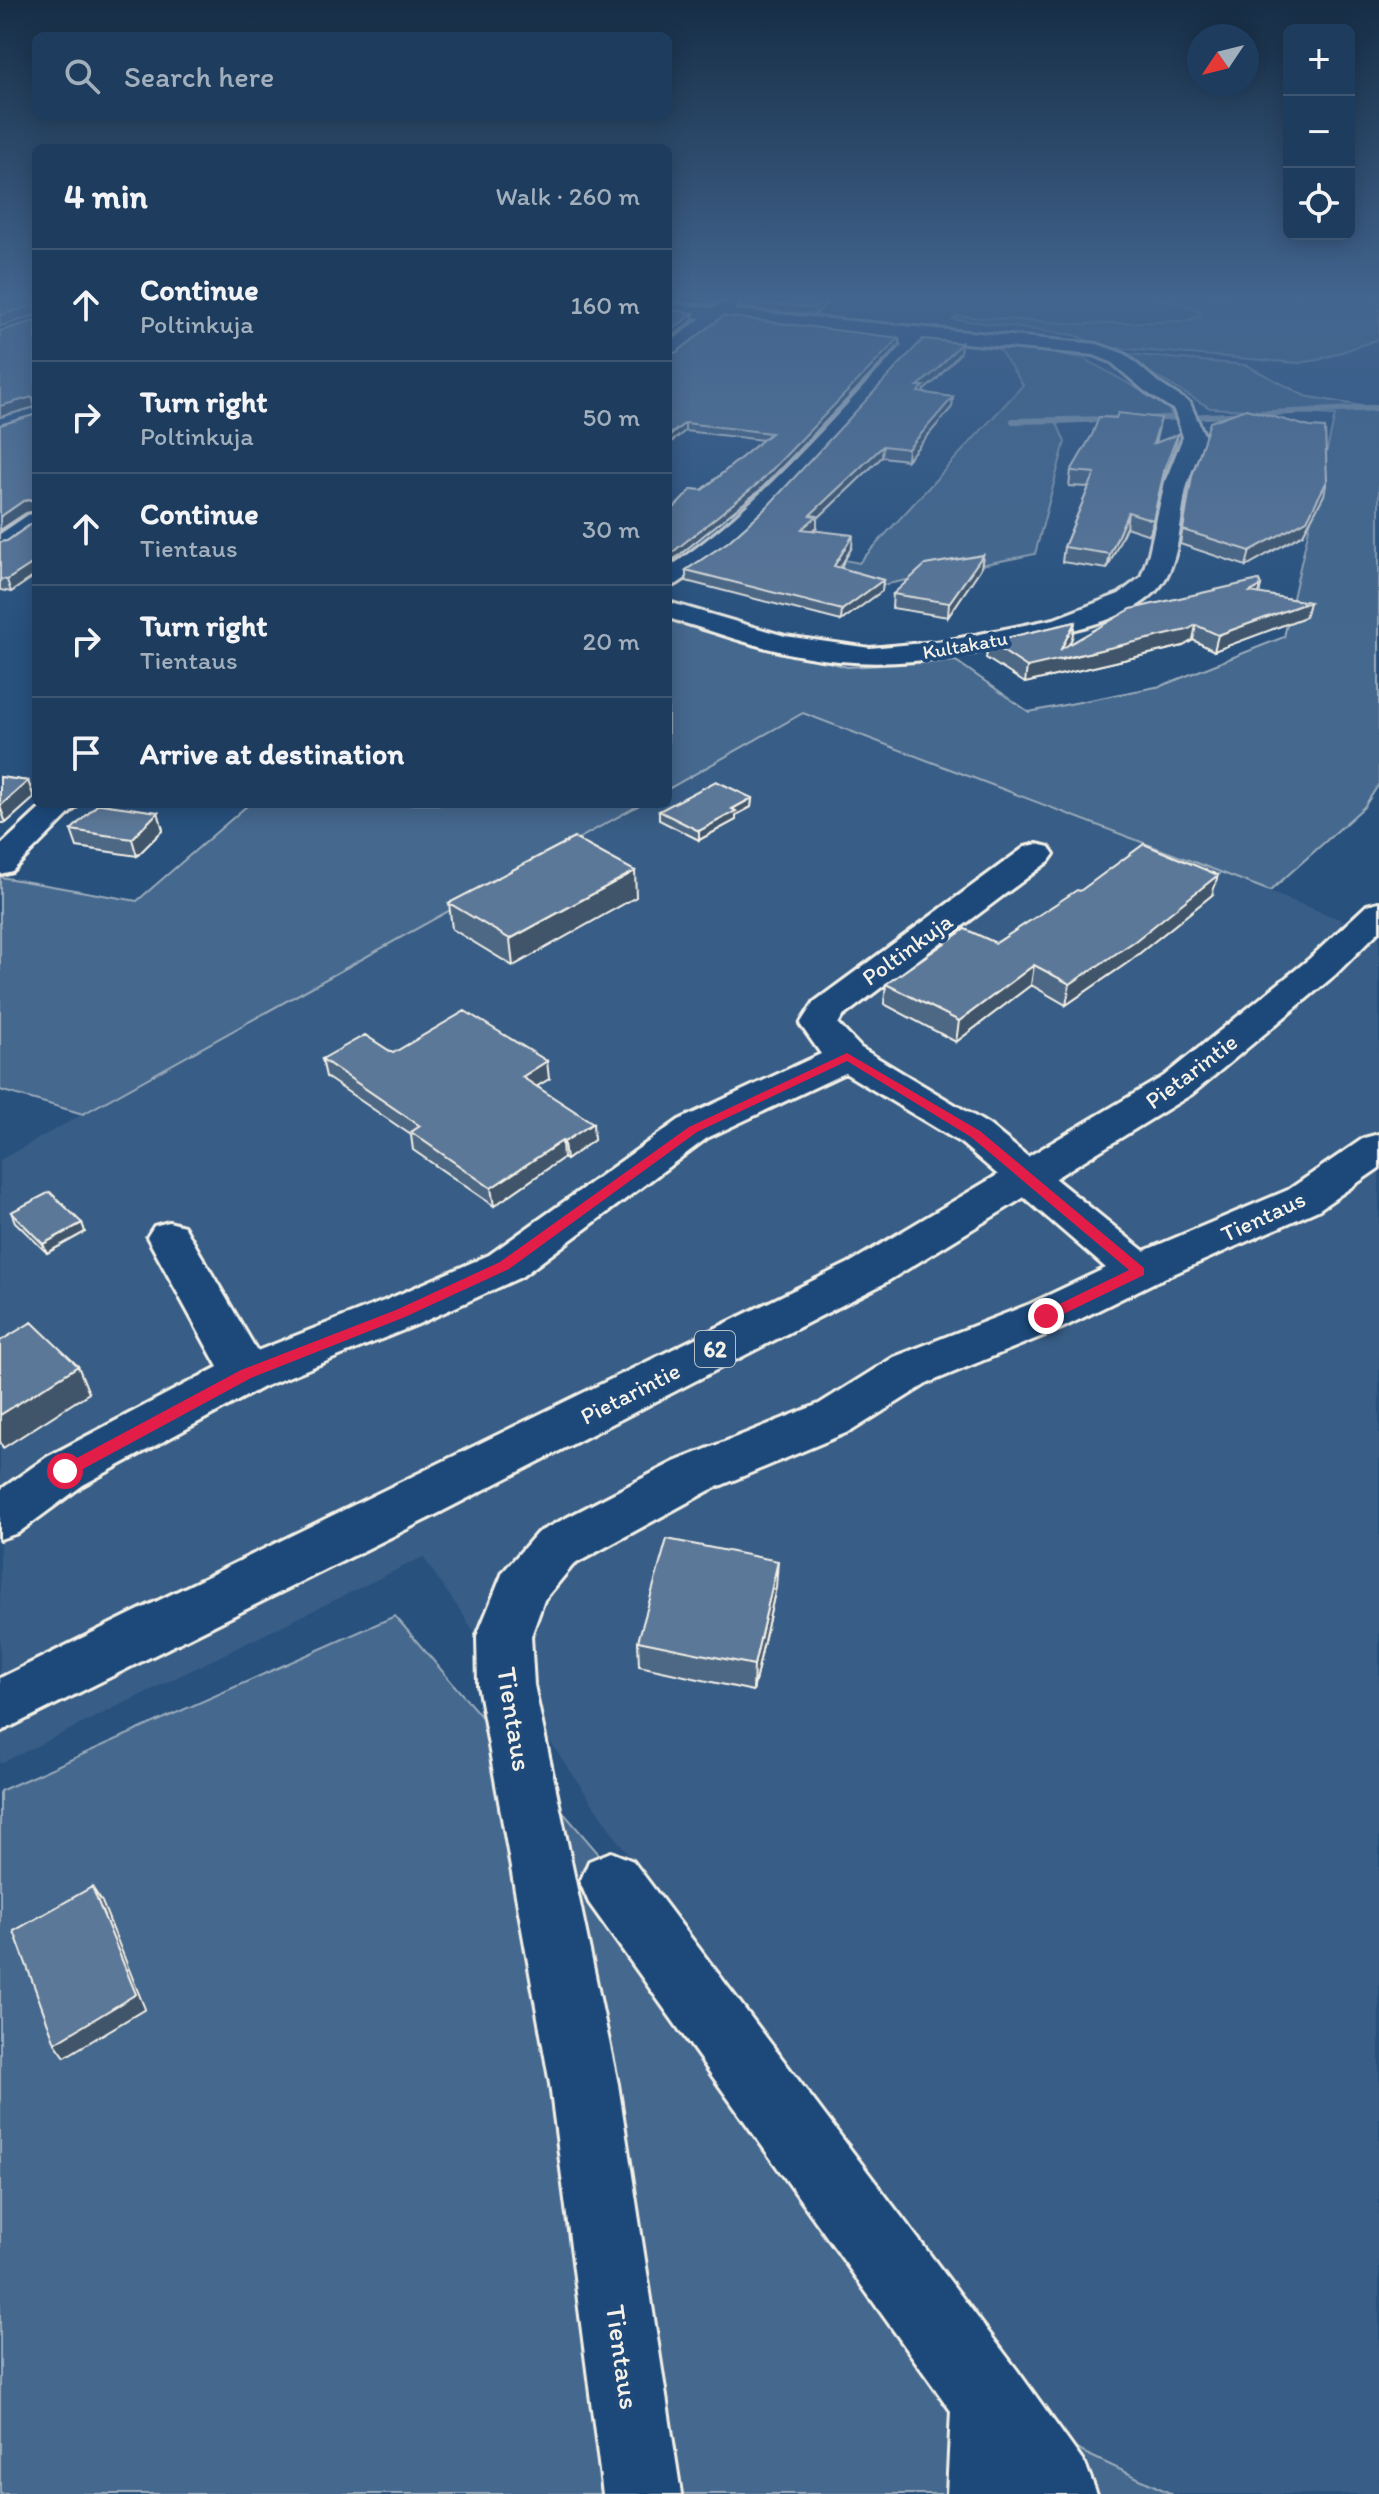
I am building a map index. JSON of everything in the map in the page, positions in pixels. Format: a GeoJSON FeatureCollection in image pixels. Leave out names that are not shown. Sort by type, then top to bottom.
{"type":"FeatureCollection","features":[{"type":"Feature","properties":{"kind":"street"},"geometry":{"type":"LineString","coordinates":[[672,576],[717,546],[755,512],[849,413]]}},
{"type":"Feature","properties":{"kind":"street","name":"Kultakatu"},"geometry":{"type":"LineString","coordinates":[[672,611],[816,651],[890,656],[1035,632],[1108,610],[1147,587],[1156,574],[1176,485],[1194,437],[1185,413]]}},
{"type":"Feature","properties":{"kind":"street"},"geometry":{"type":"LineString","coordinates":[[0,545],[32,523]]}},
{"type":"Feature","properties":{"kind":"street"},"geometry":{"type":"LineString","coordinates":[[0,864],[59,808]]}},
{"type":"Feature","properties":{"kind":"street","name":"Poltinkuja"},"geometry":{"type":"LineString","coordinates":[[1029,1176],[975,1134],[847,1057],[830,1041],[819,1024],[827,1010],[1037,854]]}},
{"type":"Feature","properties":{"kind":"street","name":"Pietarintie"},"geometry":{"type":"LineString","coordinates":[[0,1706],[867,1273],[1178,1085],[1322,967],[1379,912]]}},
{"type":"Feature","properties":{"kind":"street"},"geometry":{"type":"LineString","coordinates":[[0,1518],[65,1471],[246,1374],[400,1313],[505,1266],[693,1129],[847,1057]]}},
{"type":"Feature","properties":{"kind":"street","name":"Tientaus"},"geometry":{"type":"LineString","coordinates":[[642,2494],[584,2084],[506,1685],[504,1636],[522,1588],[555,1549],[692,1476],[836,1417],[911,1370],[1046,1316],[1139,1271],[1303,1200],[1379,1148]]}},
{"type":"Feature","properties":{"kind":"street"},"geometry":{"type":"LineString","coordinates":[[1029,1176],[1139,1271]]}},
{"type":"Feature","properties":{"kind":"street"},"geometry":{"type":"LineString","coordinates":[[169,1237],[246,1374]]}},
{"type":"Feature","properties":{"kind":"street"},"geometry":{"type":"LineString","coordinates":[[611,1882],[1058,2494]]}},
{"type":"Feature","properties":{"kind":"street"},"geometry":{"type":"LineString","coordinates":[[986,2494],[990,2397]]}},
{"type":"Feature","properties":{"kind":"shaded area"},"geometry":{"type":"Polygon","coordinates":[[[997,413],[1171,413],[1173,418],[1057,423],[1065,442],[1035,554],[848,592],[743,540],[859,563],[997,413]]]}},
{"type":"Feature","properties":{"kind":"shaded area"},"geometry":{"type":"Polygon","coordinates":[[[1306,413],[1379,413],[1379,784],[1364,807],[1270,891],[803,713],[672,787],[672,620],[847,667],[956,661],[1029,712],[1161,686],[1284,637],[1335,415],[1306,413]]]}},
{"type":"Feature","properties":{"kind":"shaded area"},"geometry":{"type":"Polygon","coordinates":[[[803,713],[1379,934],[1379,2494],[1067,2494],[423,1557],[0,1764],[0,1160],[634,808],[672,808],[672,787],[803,713]]]}},
{"type":"Feature","properties":{"kind":"shaded area"},"geometry":{"type":"Polygon","coordinates":[[[244,808],[634,808],[83,1114],[0,1090],[0,877],[137,901],[244,808]]]}},
{"type":"Feature","properties":{"kind":"shaded area"},"geometry":{"type":"Polygon","coordinates":[[[395,1616],[634,1895],[959,2394],[1172,2494],[0,2494],[0,1791],[395,1616]]]}},
{"type":"Feature","properties":{"kind":"building"},"geometry":{"type":"Polygon","coordinates":[[[672,413],[826,413],[760,482],[672,553],[672,509],[692,489],[702,490],[771,433],[685,423],[672,433],[672,413]]]}},
{"type":"Feature","properties":{"kind":"building"},"geometry":{"type":"Polygon","coordinates":[[[854,413],[939,413],[908,449],[883,446],[810,515],[817,516],[802,529],[853,535],[834,566],[883,580],[842,610],[686,570],[728,542],[766,508],[854,413]]]}},
{"type":"Feature","properties":{"kind":"building"},"geometry":{"type":"Polygon","coordinates":[[[1121,413],[1161,418],[1153,444],[1178,434],[1165,467],[1153,520],[1128,512],[1110,554],[1064,547],[1095,473],[1071,471],[1099,417],[1116,418],[1121,413]]]}},
{"type":"Feature","properties":{"kind":"building"},"geometry":{"type":"Polygon","coordinates":[[[1234,413],[1262,413],[1325,428],[1327,481],[1307,520],[1250,551],[1183,530],[1192,476],[1210,422],[1234,413]]]}},
{"type":"Feature","properties":{"kind":"building"},"geometry":{"type":"Polygon","coordinates":[[[32,416],[32,500],[23,501],[0,517],[0,425],[32,416]]]}},
{"type":"Feature","properties":{"kind":"building"},"geometry":{"type":"Polygon","coordinates":[[[32,523],[32,564],[7,580],[0,579],[0,542],[7,541],[32,523]]]}},
{"type":"Feature","properties":{"kind":"building"},"geometry":{"type":"Polygon","coordinates":[[[983,555],[949,603],[893,594],[925,565],[983,555]]]}},
{"type":"Feature","properties":{"kind":"building"},"geometry":{"type":"Polygon","coordinates":[[[1259,580],[1261,586],[1250,592],[1309,602],[1218,635],[1196,625],[1187,630],[1027,667],[989,642],[1075,622],[1061,649],[1131,609],[1259,580]]]}},
{"type":"Feature","properties":{"kind":"building"},"geometry":{"type":"Polygon","coordinates":[[[0,777],[28,781],[0,806],[0,777]]]}},
{"type":"Feature","properties":{"kind":"building"},"geometry":{"type":"Polygon","coordinates":[[[716,781],[752,798],[732,809],[736,811],[699,831],[659,811],[672,808],[672,804],[716,781]]]}},
{"type":"Feature","properties":{"kind":"building"},"geometry":{"type":"Polygon","coordinates":[[[94,808],[158,812],[132,839],[71,830],[94,808]]]}},
{"type":"Feature","properties":{"kind":"building"},"geometry":{"type":"Polygon","coordinates":[[[574,838],[635,871],[510,939],[449,903],[574,838]]]}},
{"type":"Feature","properties":{"kind":"building"},"geometry":{"type":"Polygon","coordinates":[[[1144,844],[1218,875],[1135,941],[1070,984],[1034,965],[959,1021],[886,984],[965,929],[996,943],[1077,890],[1080,891],[1144,844]]]}},
{"type":"Feature","properties":{"kind":"building"},"geometry":{"type":"Polygon","coordinates":[[[465,1011],[547,1061],[522,1077],[593,1123],[491,1188],[411,1132],[420,1126],[322,1059],[365,1035],[393,1053],[465,1011]]]}},
{"type":"Feature","properties":{"kind":"building"},"geometry":{"type":"Polygon","coordinates":[[[50,1192],[82,1223],[43,1244],[11,1212],[50,1192]]]}},
{"type":"Feature","properties":{"kind":"building"},"geometry":{"type":"Polygon","coordinates":[[[32,1322],[78,1366],[0,1415],[0,1341],[32,1322]]]}},
{"type":"Feature","properties":{"kind":"building"},"geometry":{"type":"Polygon","coordinates":[[[667,1539],[778,1561],[754,1665],[638,1641],[667,1539]]]}},
{"type":"Feature","properties":{"kind":"building"},"geometry":{"type":"Polygon","coordinates":[[[92,1887],[136,1994],[55,2043],[14,1931],[92,1887]]]}},
{"type":"Feature","properties":{"kind":"waterway"},"geometry":{"type":"LineString","coordinates":[[1144,419],[1264,413]]}},
{"type":"Feature","properties":{"kind":"waterway"},"geometry":{"type":"LineString","coordinates":[[1013,421],[1114,419]]}},
{"type":"Feature","properties":{"kind":"route"},"geometry":{"type":"LineString","coordinates":[[65,1471],[246,1374],[400,1313],[505,1266],[693,1129],[847,1057],[905,1089],[975,1134],[1139,1271],[1046,1316]]}}]}
